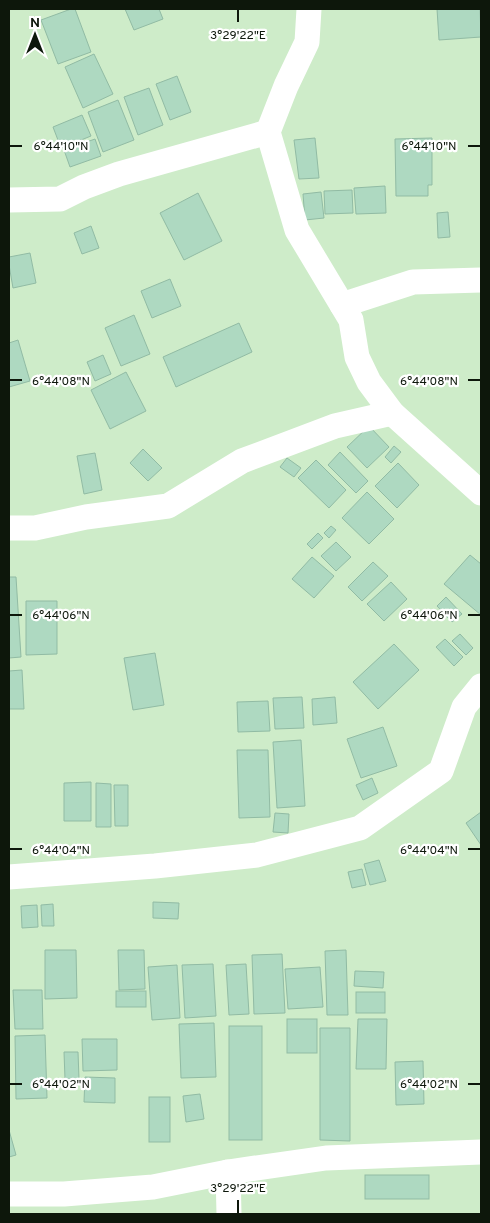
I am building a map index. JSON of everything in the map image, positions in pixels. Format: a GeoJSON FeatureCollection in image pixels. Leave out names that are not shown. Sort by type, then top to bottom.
{"type":"FeatureCollection","features":[{"type":"Feature","properties":{"kind":"street"},"geometry":{"type":"LineString","coordinates":[[310,9],[307,42],[286,86],[268,132],[297,230],[350,320],[357,357],[369,382],[392,413],[481,493]]}},
{"type":"Feature","properties":{"kind":"street"},"geometry":{"type":"LineString","coordinates":[[9,200],[60,199],[84,187],[119,174],[268,132]]}},
{"type":"Feature","properties":{"kind":"street"},"geometry":{"type":"LineString","coordinates":[[342,305],[413,282],[481,280]]}},
{"type":"Feature","properties":{"kind":"street"},"geometry":{"type":"LineString","coordinates":[[9,528],[35,528],[86,517],[168,506],[242,461],[335,426],[392,413]]}},
{"type":"Feature","properties":{"kind":"street"},"geometry":{"type":"LineString","coordinates":[[9,877],[155,866],[257,855],[360,828],[441,771],[464,707],[481,686]]}},
{"type":"Feature","properties":{"kind":"street"},"geometry":{"type":"LineString","coordinates":[[9,1194],[64,1194],[153,1187],[228,1172],[326,1158],[481,1152]]}},
{"type":"Feature","properties":{"kind":"street"},"geometry":{"type":"LineString","coordinates":[[228,1172],[229,1214]]}},
{"type":"Feature","properties":{"kind":"building"},"geometry":{"type":"Polygon","coordinates":[[[75,9],[91,52],[58,64],[41,20],[75,9]]]}},
{"type":"Feature","properties":{"kind":"building"},"geometry":{"type":"Polygon","coordinates":[[[125,9],[159,9],[163,19],[134,30],[125,9]]]}},
{"type":"Feature","properties":{"kind":"building"},"geometry":{"type":"Polygon","coordinates":[[[437,9],[480,9],[481,37],[439,40],[437,9]]]}},
{"type":"Feature","properties":{"kind":"building"},"geometry":{"type":"Polygon","coordinates":[[[94,54],[113,94],[83,108],[65,67],[94,54]]]}},
{"type":"Feature","properties":{"kind":"building"},"geometry":{"type":"Polygon","coordinates":[[[177,76],[191,112],[170,120],[156,84],[177,76]]]}},
{"type":"Feature","properties":{"kind":"building"},"geometry":{"type":"Polygon","coordinates":[[[149,88],[163,125],[138,135],[124,97],[149,88]]]}},
{"type":"Feature","properties":{"kind":"building"},"geometry":{"type":"Polygon","coordinates":[[[118,100],[134,140],[103,152],[88,112],[118,100]]]}},
{"type":"Feature","properties":{"kind":"building"},"geometry":{"type":"Polygon","coordinates":[[[82,115],[91,136],[61,148],[53,127],[82,115]]]}},
{"type":"Feature","properties":{"kind":"building"},"geometry":{"type":"Polygon","coordinates":[[[315,138],[319,178],[299,179],[294,140],[315,138]]]}},
{"type":"Feature","properties":{"kind":"building"},"geometry":{"type":"Polygon","coordinates":[[[432,138],[432,185],[428,185],[428,196],[396,196],[395,139],[432,138]]]}},
{"type":"Feature","properties":{"kind":"building"},"geometry":{"type":"Polygon","coordinates":[[[95,139],[101,156],[70,167],[64,150],[95,139]]]}},
{"type":"Feature","properties":{"kind":"building"},"geometry":{"type":"Polygon","coordinates":[[[385,186],[386,213],[356,214],[354,188],[385,186]]]}},
{"type":"Feature","properties":{"kind":"building"},"geometry":{"type":"Polygon","coordinates":[[[352,190],[353,213],[325,214],[324,191],[352,190]]]}},
{"type":"Feature","properties":{"kind":"building"},"geometry":{"type":"Polygon","coordinates":[[[321,192],[324,218],[305,220],[303,194],[321,192]]]}},
{"type":"Feature","properties":{"kind":"building"},"geometry":{"type":"Polygon","coordinates":[[[198,193],[222,241],[184,260],[160,213],[198,193]]]}},
{"type":"Feature","properties":{"kind":"building"},"geometry":{"type":"Polygon","coordinates":[[[448,212],[450,237],[438,238],[437,213],[448,212]]]}},
{"type":"Feature","properties":{"kind":"building"},"geometry":{"type":"Polygon","coordinates":[[[91,226],[99,248],[82,254],[74,233],[91,226]]]}},
{"type":"Feature","properties":{"kind":"building"},"geometry":{"type":"Polygon","coordinates":[[[30,253],[36,283],[13,288],[9,257],[30,253]]]}},
{"type":"Feature","properties":{"kind":"building"},"geometry":{"type":"Polygon","coordinates":[[[170,279],[181,306],[152,318],[141,291],[170,279]]]}},
{"type":"Feature","properties":{"kind":"building"},"geometry":{"type":"Polygon","coordinates":[[[134,315],[150,354],[121,366],[105,328],[134,315]]]}},
{"type":"Feature","properties":{"kind":"building"},"geometry":{"type":"Polygon","coordinates":[[[239,323],[252,352],[176,387],[163,357],[239,323]]]}},
{"type":"Feature","properties":{"kind":"building"},"geometry":{"type":"Polygon","coordinates":[[[18,340],[30,381],[9,387],[9,343],[18,340]]]}},
{"type":"Feature","properties":{"kind":"building"},"geometry":{"type":"Polygon","coordinates":[[[103,355],[111,374],[95,381],[87,362],[103,355]]]}},
{"type":"Feature","properties":{"kind":"building"},"geometry":{"type":"Polygon","coordinates":[[[126,372],[146,411],[110,429],[91,390],[126,372]]]}},
{"type":"Feature","properties":{"kind":"building"},"geometry":{"type":"Polygon","coordinates":[[[369,426],[389,447],[367,468],[347,447],[369,426]]]}},
{"type":"Feature","properties":{"kind":"building"},"geometry":{"type":"Polygon","coordinates":[[[394,446],[401,452],[391,463],[385,457],[394,446]]]}},
{"type":"Feature","properties":{"kind":"building"},"geometry":{"type":"Polygon","coordinates":[[[143,449],[162,468],[148,481],[130,463],[143,449]]]}},
{"type":"Feature","properties":{"kind":"building"},"geometry":{"type":"Polygon","coordinates":[[[340,452],[368,481],[356,493],[328,465],[340,452]]]}},
{"type":"Feature","properties":{"kind":"building"},"geometry":{"type":"Polygon","coordinates":[[[95,453],[102,490],[84,494],[77,456],[95,453]]]}},
{"type":"Feature","properties":{"kind":"building"},"geometry":{"type":"Polygon","coordinates":[[[287,458],[301,468],[294,477],[280,467],[287,458]]]}},
{"type":"Feature","properties":{"kind":"building"},"geometry":{"type":"Polygon","coordinates":[[[316,460],[346,490],[329,508],[298,478],[316,460]]]}},
{"type":"Feature","properties":{"kind":"building"},"geometry":{"type":"Polygon","coordinates":[[[398,463],[419,485],[397,508],[375,486],[398,463]]]}},
{"type":"Feature","properties":{"kind":"building"},"geometry":{"type":"Polygon","coordinates":[[[367,492],[394,519],[369,544],[342,518],[367,492]]]}},
{"type":"Feature","properties":{"kind":"building"},"geometry":{"type":"Polygon","coordinates":[[[331,526],[336,530],[329,538],[324,533],[331,526]]]}},
{"type":"Feature","properties":{"kind":"building"},"geometry":{"type":"Polygon","coordinates":[[[318,533],[323,538],[312,549],[307,544],[318,533]]]}},
{"type":"Feature","properties":{"kind":"building"},"geometry":{"type":"Polygon","coordinates":[[[336,542],[351,557],[336,571],[321,556],[336,542]]]}},
{"type":"Feature","properties":{"kind":"building"},"geometry":{"type":"Polygon","coordinates":[[[470,555],[481,564],[481,615],[444,584],[470,555]]]}},
{"type":"Feature","properties":{"kind":"building"},"geometry":{"type":"Polygon","coordinates":[[[312,557],[334,576],[314,598],[292,579],[312,557]]]}},
{"type":"Feature","properties":{"kind":"building"},"geometry":{"type":"Polygon","coordinates":[[[373,562],[388,576],[362,601],[348,587],[373,562]]]}},
{"type":"Feature","properties":{"kind":"building"},"geometry":{"type":"Polygon","coordinates":[[[9,577],[16,577],[21,657],[9,658],[9,577]]]}},
{"type":"Feature","properties":{"kind":"building"},"geometry":{"type":"Polygon","coordinates":[[[391,582],[407,599],[384,621],[367,604],[391,582]]]}},
{"type":"Feature","properties":{"kind":"building"},"geometry":{"type":"Polygon","coordinates":[[[446,597],[462,614],[452,622],[437,606],[446,597]]]}},
{"type":"Feature","properties":{"kind":"building"},"geometry":{"type":"Polygon","coordinates":[[[26,601],[57,601],[57,654],[26,655],[26,601]]]}},
{"type":"Feature","properties":{"kind":"building"},"geometry":{"type":"Polygon","coordinates":[[[460,634],[473,648],[466,655],[452,641],[460,634]]]}},
{"type":"Feature","properties":{"kind":"building"},"geometry":{"type":"Polygon","coordinates":[[[445,639],[463,657],[454,666],[436,647],[445,639]]]}},
{"type":"Feature","properties":{"kind":"building"},"geometry":{"type":"Polygon","coordinates":[[[394,644],[419,670],[378,709],[353,682],[394,644]]]}},
{"type":"Feature","properties":{"kind":"building"},"geometry":{"type":"Polygon","coordinates":[[[155,653],[164,705],[133,710],[124,658],[155,653]]]}},
{"type":"Feature","properties":{"kind":"building"},"geometry":{"type":"Polygon","coordinates":[[[22,670],[24,709],[9,709],[9,671],[22,670]]]}},
{"type":"Feature","properties":{"kind":"building"},"geometry":{"type":"Polygon","coordinates":[[[302,697],[304,728],[275,729],[273,698],[302,697]]]}},
{"type":"Feature","properties":{"kind":"building"},"geometry":{"type":"Polygon","coordinates":[[[335,697],[337,723],[313,725],[312,699],[335,697]]]}},
{"type":"Feature","properties":{"kind":"building"},"geometry":{"type":"Polygon","coordinates":[[[268,701],[270,731],[238,732],[237,702],[268,701]]]}},
{"type":"Feature","properties":{"kind":"building"},"geometry":{"type":"Polygon","coordinates":[[[383,727],[397,766],[361,778],[347,739],[383,727]]]}},
{"type":"Feature","properties":{"kind":"building"},"geometry":{"type":"Polygon","coordinates":[[[301,740],[305,806],[277,808],[273,742],[301,740]]]}},
{"type":"Feature","properties":{"kind":"building"},"geometry":{"type":"Polygon","coordinates":[[[237,750],[268,750],[270,817],[239,818],[237,750]]]}},
{"type":"Feature","properties":{"kind":"building"},"geometry":{"type":"Polygon","coordinates":[[[372,778],[378,793],[363,800],[356,785],[372,778]]]}},
{"type":"Feature","properties":{"kind":"building"},"geometry":{"type":"Polygon","coordinates":[[[91,782],[91,821],[64,821],[64,783],[91,782]]]}},
{"type":"Feature","properties":{"kind":"building"},"geometry":{"type":"Polygon","coordinates":[[[96,783],[111,784],[111,827],[96,827],[96,783]]]}},
{"type":"Feature","properties":{"kind":"building"},"geometry":{"type":"Polygon","coordinates":[[[114,785],[128,785],[128,826],[115,826],[114,785]]]}},
{"type":"Feature","properties":{"kind":"building"},"geometry":{"type":"Polygon","coordinates":[[[481,812],[481,845],[466,823],[481,812]]]}},
{"type":"Feature","properties":{"kind":"building"},"geometry":{"type":"Polygon","coordinates":[[[275,813],[289,814],[288,833],[273,832],[275,813]]]}},
{"type":"Feature","properties":{"kind":"building"},"geometry":{"type":"Polygon","coordinates":[[[379,860],[386,881],[370,885],[364,864],[379,860]]]}},
{"type":"Feature","properties":{"kind":"building"},"geometry":{"type":"Polygon","coordinates":[[[362,869],[366,885],[352,888],[348,872],[362,869]]]}},
{"type":"Feature","properties":{"kind":"building"},"geometry":{"type":"Polygon","coordinates":[[[153,902],[179,903],[178,919],[153,918],[153,902]]]}},
{"type":"Feature","properties":{"kind":"building"},"geometry":{"type":"Polygon","coordinates":[[[53,904],[54,926],[42,926],[41,905],[53,904]]]}},
{"type":"Feature","properties":{"kind":"building"},"geometry":{"type":"Polygon","coordinates":[[[37,905],[38,927],[22,928],[21,906],[37,905]]]}},
{"type":"Feature","properties":{"kind":"building"},"geometry":{"type":"Polygon","coordinates":[[[45,950],[76,950],[77,998],[45,999],[45,950]]]}},
{"type":"Feature","properties":{"kind":"building"},"geometry":{"type":"Polygon","coordinates":[[[118,950],[144,950],[145,989],[119,990],[118,950]]]}},
{"type":"Feature","properties":{"kind":"building"},"geometry":{"type":"Polygon","coordinates":[[[346,950],[348,1015],[327,1015],[325,951],[346,950]]]}},
{"type":"Feature","properties":{"kind":"building"},"geometry":{"type":"Polygon","coordinates":[[[282,954],[285,1013],[254,1014],[252,955],[282,954]]]}},
{"type":"Feature","properties":{"kind":"building"},"geometry":{"type":"Polygon","coordinates":[[[213,964],[216,1016],[185,1018],[182,965],[213,964]]]}},
{"type":"Feature","properties":{"kind":"building"},"geometry":{"type":"Polygon","coordinates":[[[246,964],[249,1014],[229,1015],[226,965],[246,964]]]}},
{"type":"Feature","properties":{"kind":"building"},"geometry":{"type":"Polygon","coordinates":[[[177,965],[180,1018],[152,1020],[148,967],[177,965]]]}},
{"type":"Feature","properties":{"kind":"building"},"geometry":{"type":"Polygon","coordinates":[[[320,967],[323,1007],[288,1009],[285,969],[320,967]]]}},
{"type":"Feature","properties":{"kind":"building"},"geometry":{"type":"Polygon","coordinates":[[[355,971],[384,972],[383,988],[354,986],[355,971]]]}},
{"type":"Feature","properties":{"kind":"building"},"geometry":{"type":"Polygon","coordinates":[[[13,990],[42,990],[43,1029],[15,1029],[13,990]]]}},
{"type":"Feature","properties":{"kind":"building"},"geometry":{"type":"Polygon","coordinates":[[[116,991],[146,991],[146,1007],[116,1007],[116,991]]]}},
{"type":"Feature","properties":{"kind":"building"},"geometry":{"type":"Polygon","coordinates":[[[356,992],[385,992],[385,1013],[356,1013],[356,992]]]}},
{"type":"Feature","properties":{"kind":"building"},"geometry":{"type":"Polygon","coordinates":[[[287,1019],[317,1019],[317,1053],[287,1053],[287,1019]]]}},
{"type":"Feature","properties":{"kind":"building"},"geometry":{"type":"Polygon","coordinates":[[[358,1019],[387,1019],[386,1069],[356,1069],[358,1019]]]}},
{"type":"Feature","properties":{"kind":"building"},"geometry":{"type":"Polygon","coordinates":[[[214,1023],[216,1077],[181,1078],[179,1024],[214,1023]]]}},
{"type":"Feature","properties":{"kind":"building"},"geometry":{"type":"Polygon","coordinates":[[[229,1026],[262,1026],[262,1140],[229,1140],[229,1026]]]}},
{"type":"Feature","properties":{"kind":"building"},"geometry":{"type":"Polygon","coordinates":[[[320,1028],[350,1028],[350,1141],[320,1140],[320,1028]]]}},
{"type":"Feature","properties":{"kind":"building"},"geometry":{"type":"Polygon","coordinates":[[[45,1035],[47,1098],[16,1099],[15,1036],[45,1035]]]}},
{"type":"Feature","properties":{"kind":"building"},"geometry":{"type":"Polygon","coordinates":[[[82,1039],[117,1039],[117,1070],[83,1071],[82,1039]]]}},
{"type":"Feature","properties":{"kind":"building"},"geometry":{"type":"Polygon","coordinates":[[[64,1052],[78,1052],[79,1079],[65,1079],[64,1052]]]}},
{"type":"Feature","properties":{"kind":"building"},"geometry":{"type":"Polygon","coordinates":[[[423,1061],[424,1104],[396,1105],[395,1062],[423,1061]]]}},
{"type":"Feature","properties":{"kind":"building"},"geometry":{"type":"Polygon","coordinates":[[[85,1077],[115,1078],[115,1103],[84,1102],[85,1077]]]}},
{"type":"Feature","properties":{"kind":"building"},"geometry":{"type":"Polygon","coordinates":[[[200,1094],[204,1119],[186,1122],[183,1096],[200,1094]]]}},
{"type":"Feature","properties":{"kind":"building"},"geometry":{"type":"Polygon","coordinates":[[[149,1097],[170,1097],[170,1142],[149,1142],[149,1097]]]}},
{"type":"Feature","properties":{"kind":"building"},"geometry":{"type":"Polygon","coordinates":[[[9,1130],[16,1155],[9,1157],[9,1130]]]}},
{"type":"Feature","properties":{"kind":"building"},"geometry":{"type":"Polygon","coordinates":[[[365,1175],[429,1175],[429,1199],[365,1199],[365,1175]]]}}]}
